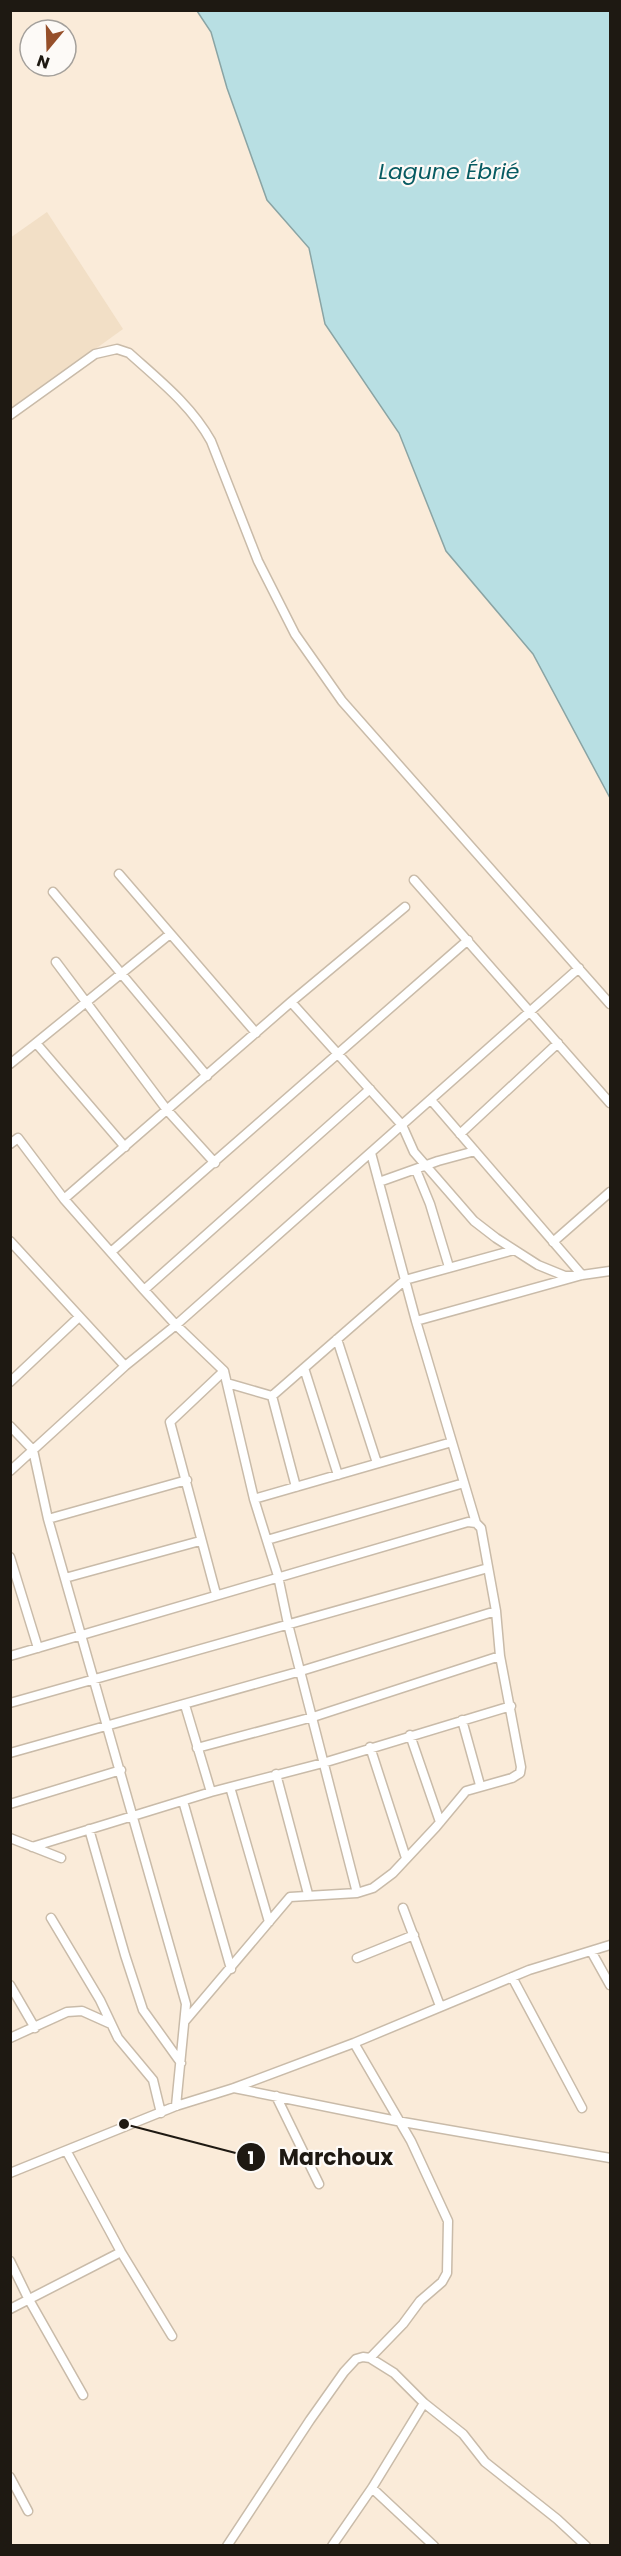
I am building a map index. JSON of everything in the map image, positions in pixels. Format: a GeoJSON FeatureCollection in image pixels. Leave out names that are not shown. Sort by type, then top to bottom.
{"type":"FeatureCollection","features":[{"type":"Feature","properties":{"kind":"street"},"geometry":{"type":"LineString","coordinates":[[10,415],[95,354],[117,349],[129,353],[186,405],[201,423],[211,441],[258,561],[302,644],[342,701],[610,1004]]}},
{"type":"Feature","properties":{"kind":"street"},"geometry":{"type":"LineString","coordinates":[[119,874],[256,1033]]}},
{"type":"Feature","properties":{"kind":"street"},"geometry":{"type":"LineString","coordinates":[[414,880],[610,1103]]}},
{"type":"Feature","properties":{"kind":"street"},"geometry":{"type":"LineString","coordinates":[[53,892],[207,1076]]}},
{"type":"Feature","properties":{"kind":"street"},"geometry":{"type":"LineString","coordinates":[[64,1199],[291,1002],[405,907]]}},
{"type":"Feature","properties":{"kind":"street"},"geometry":{"type":"LineString","coordinates":[[10,1064],[170,934]]}},
{"type":"Feature","properties":{"kind":"street"},"geometry":{"type":"LineString","coordinates":[[111,1252],[468,940]]}},
{"type":"Feature","properties":{"kind":"street"},"geometry":{"type":"LineString","coordinates":[[56,962],[167,1110],[215,1163]]}},
{"type":"Feature","properties":{"kind":"street"},"geometry":{"type":"LineString","coordinates":[[10,1471],[125,1366],[176,1325],[579,968]]}},
{"type":"Feature","properties":{"kind":"street"},"geometry":{"type":"LineString","coordinates":[[291,1002],[402,1125],[421,1168],[449,1267]]}},
{"type":"Feature","properties":{"kind":"street"},"geometry":{"type":"LineString","coordinates":[[36,1043],[124,1147]]}},
{"type":"Feature","properties":{"kind":"street"},"geometry":{"type":"LineString","coordinates":[[460,1134],[558,1043]]}},
{"type":"Feature","properties":{"kind":"street"},"geometry":{"type":"LineString","coordinates":[[144,1290],[369,1089]]}},
{"type":"Feature","properties":{"kind":"street"},"geometry":{"type":"LineString","coordinates":[[431,1100],[580,1275]]}},
{"type":"Feature","properties":{"kind":"street"},"geometry":{"type":"LineString","coordinates":[[10,1144],[18,1138],[64,1199],[144,1290],[176,1325],[224,1371],[254,1499],[278,1576],[288,1624],[357,1893]]}},
{"type":"Feature","properties":{"kind":"street"},"geometry":{"type":"LineString","coordinates":[[379,1182],[475,1151]]}},
{"type":"Feature","properties":{"kind":"street"},"geometry":{"type":"LineString","coordinates":[[185,2021],[291,1897],[308,1894],[357,1893],[373,1888],[441,1822],[466,1791],[480,1785],[512,1778],[520,1773],[481,1528],[476,1523],[416,1321],[371,1153]]}},
{"type":"Feature","properties":{"kind":"street"},"geometry":{"type":"LineString","coordinates":[[421,1168],[474,1221],[514,1250],[553,1272],[565,1276],[610,1271]]}},
{"type":"Feature","properties":{"kind":"street"},"geometry":{"type":"LineString","coordinates":[[553,1242],[610,1192]]}},
{"type":"Feature","properties":{"kind":"street"},"geometry":{"type":"LineString","coordinates":[[10,1241],[125,1366]]}},
{"type":"Feature","properties":{"kind":"street"},"geometry":{"type":"LineString","coordinates":[[272,1396],[405,1280],[514,1250]]}},
{"type":"Feature","properties":{"kind":"street"},"geometry":{"type":"LineString","coordinates":[[416,1321],[580,1275]]}},
{"type":"Feature","properties":{"kind":"street"},"geometry":{"type":"LineString","coordinates":[[10,1382],[79,1317]]}},
{"type":"Feature","properties":{"kind":"street"},"geometry":{"type":"LineString","coordinates":[[337,1339],[377,1463]]}},
{"type":"Feature","properties":{"kind":"street"},"geometry":{"type":"LineString","coordinates":[[304,1368],[338,1475]]}},
{"type":"Feature","properties":{"kind":"street"},"geometry":{"type":"LineString","coordinates":[[216,1594],[170,1422],[224,1371]]}},
{"type":"Feature","properties":{"kind":"street"},"geometry":{"type":"LineString","coordinates":[[227,1383],[272,1396]]}},
{"type":"Feature","properties":{"kind":"street"},"geometry":{"type":"LineString","coordinates":[[272,1396],[296,1487]]}},
{"type":"Feature","properties":{"kind":"street"},"geometry":{"type":"LineString","coordinates":[[10,1426],[33,1450],[48,1519],[186,2004],[176,2106]]}},
{"type":"Feature","properties":{"kind":"street"},"geometry":{"type":"LineString","coordinates":[[254,1499],[452,1442]]}},
{"type":"Feature","properties":{"kind":"street"},"geometry":{"type":"LineString","coordinates":[[48,1519],[187,1480]]}},
{"type":"Feature","properties":{"kind":"street"},"geometry":{"type":"LineString","coordinates":[[267,1540],[464,1483]]}},
{"type":"Feature","properties":{"kind":"street"},"geometry":{"type":"LineString","coordinates":[[10,1656],[278,1576],[468,1522],[476,1523]]}},
{"type":"Feature","properties":{"kind":"street"},"geometry":{"type":"LineString","coordinates":[[65,1578],[200,1541]]}},
{"type":"Feature","properties":{"kind":"street"},"geometry":{"type":"LineString","coordinates":[[10,1557],[38,1648]]}},
{"type":"Feature","properties":{"kind":"street"},"geometry":{"type":"LineString","coordinates":[[10,1703],[488,1568]]}},
{"type":"Feature","properties":{"kind":"street"},"geometry":{"type":"LineString","coordinates":[[10,1753],[185,1705],[496,1611]]}},
{"type":"Feature","properties":{"kind":"street"},"geometry":{"type":"LineString","coordinates":[[197,1748],[313,1717],[500,1656]]}},
{"type":"Feature","properties":{"kind":"street"},"geometry":{"type":"LineString","coordinates":[[185,1705],[211,1792]]}},
{"type":"Feature","properties":{"kind":"street"},"geometry":{"type":"LineString","coordinates":[[32,1847],[230,1786],[323,1762],[511,1706]]}},
{"type":"Feature","properties":{"kind":"street"},"geometry":{"type":"LineString","coordinates":[[462,1720],[480,1785]]}},
{"type":"Feature","properties":{"kind":"street"},"geometry":{"type":"LineString","coordinates":[[410,1735],[441,1822]]}},
{"type":"Feature","properties":{"kind":"street"},"geometry":{"type":"LineString","coordinates":[[370,1747],[406,1858]]}},
{"type":"Feature","properties":{"kind":"street"},"geometry":{"type":"LineString","coordinates":[[10,1804],[120,1770]]}},
{"type":"Feature","properties":{"kind":"street"},"geometry":{"type":"LineString","coordinates":[[276,1774],[308,1894]]}},
{"type":"Feature","properties":{"kind":"street"},"geometry":{"type":"LineString","coordinates":[[230,1786],[269,1922]]}},
{"type":"Feature","properties":{"kind":"street"},"geometry":{"type":"LineString","coordinates":[[183,1801],[231,1969]]}},
{"type":"Feature","properties":{"kind":"street"},"geometry":{"type":"LineString","coordinates":[[89,1829],[125,1955],[144,2010],[181,2063]]}},
{"type":"Feature","properties":{"kind":"street"},"geometry":{"type":"LineString","coordinates":[[10,1838],[61,1858]]}},
{"type":"Feature","properties":{"kind":"street"},"geometry":{"type":"LineString","coordinates":[[403,1908],[441,2006]]}},
{"type":"Feature","properties":{"kind":"street"},"geometry":{"type":"LineString","coordinates":[[51,1918],[100,2000],[118,2038],[153,2080],[161,2113]]}},
{"type":"Feature","properties":{"kind":"street"},"geometry":{"type":"LineString","coordinates":[[357,1958],[414,1935]]}},
{"type":"Feature","properties":{"kind":"street"},"geometry":{"type":"LineString","coordinates":[[10,2173],[67,2152],[176,2106],[234,2088],[354,2043],[512,1977],[610,1946]]}},
{"type":"Feature","properties":{"kind":"street"},"geometry":{"type":"LineString","coordinates":[[591,1951],[610,1985]]}},
{"type":"Feature","properties":{"kind":"street"},"geometry":{"type":"LineString","coordinates":[[512,1977],[582,2108]]}},
{"type":"Feature","properties":{"kind":"street"},"geometry":{"type":"LineString","coordinates":[[10,1985],[35,2028]]}},
{"type":"Feature","properties":{"kind":"street"},"geometry":{"type":"LineString","coordinates":[[10,2038],[67,2012],[82,2011],[111,2024]]}},
{"type":"Feature","properties":{"kind":"street"},"geometry":{"type":"LineString","coordinates":[[354,2043],[411,2141],[448,2221],[447,2272],[442,2282],[420,2301],[403,2324],[370,2358]]}},
{"type":"Feature","properties":{"kind":"street"},"geometry":{"type":"LineString","coordinates":[[234,2088],[398,2121],[610,2158]]}},
{"type":"Feature","properties":{"kind":"street"},"geometry":{"type":"LineString","coordinates":[[276,2096],[319,2184]]}},
{"type":"Feature","properties":{"kind":"street"},"geometry":{"type":"LineString","coordinates":[[67,2152],[121,2252],[172,2336]]}},
{"type":"Feature","properties":{"kind":"street"},"geometry":{"type":"LineString","coordinates":[[10,2309],[121,2252]]}},
{"type":"Feature","properties":{"kind":"street"},"geometry":{"type":"LineString","coordinates":[[10,2261],[28,2298],[83,2395]]}},
{"type":"Feature","properties":{"kind":"street"},"geometry":{"type":"LineString","coordinates":[[227,2546],[344,2372],[356,2359],[363,2357],[370,2358],[394,2373],[424,2403],[463,2434],[485,2462],[557,2519],[586,2546]]}},
{"type":"Feature","properties":{"kind":"street"},"geometry":{"type":"LineString","coordinates":[[332,2546],[372,2488],[424,2403]]}},
{"type":"Feature","properties":{"kind":"street"},"geometry":{"type":"LineString","coordinates":[[10,2477],[28,2511]]}},
{"type":"Feature","properties":{"kind":"street"},"geometry":{"type":"LineString","coordinates":[[372,2488],[434,2546]]}},
{"type":"Feature","properties":{"kind":"shaded area"},"geometry":{"type":"Polygon","coordinates":[[[47,212],[123,329],[11,410],[10,238],[47,212]]]}},
{"type":"Feature","properties":{"kind":"water","name":"Lagune Ébrié"},"geometry":{"type":"Polygon","coordinates":[[[197,11],[610,11],[610,798],[533,654],[446,551],[399,433],[325,324],[309,248],[267,200],[227,88],[211,32],[197,11]]]}},
{"type":"Feature","properties":{"kind":"place","name":"Marchoux"},"geometry":{"type":"Point","coordinates":[124,2124]}}]}
